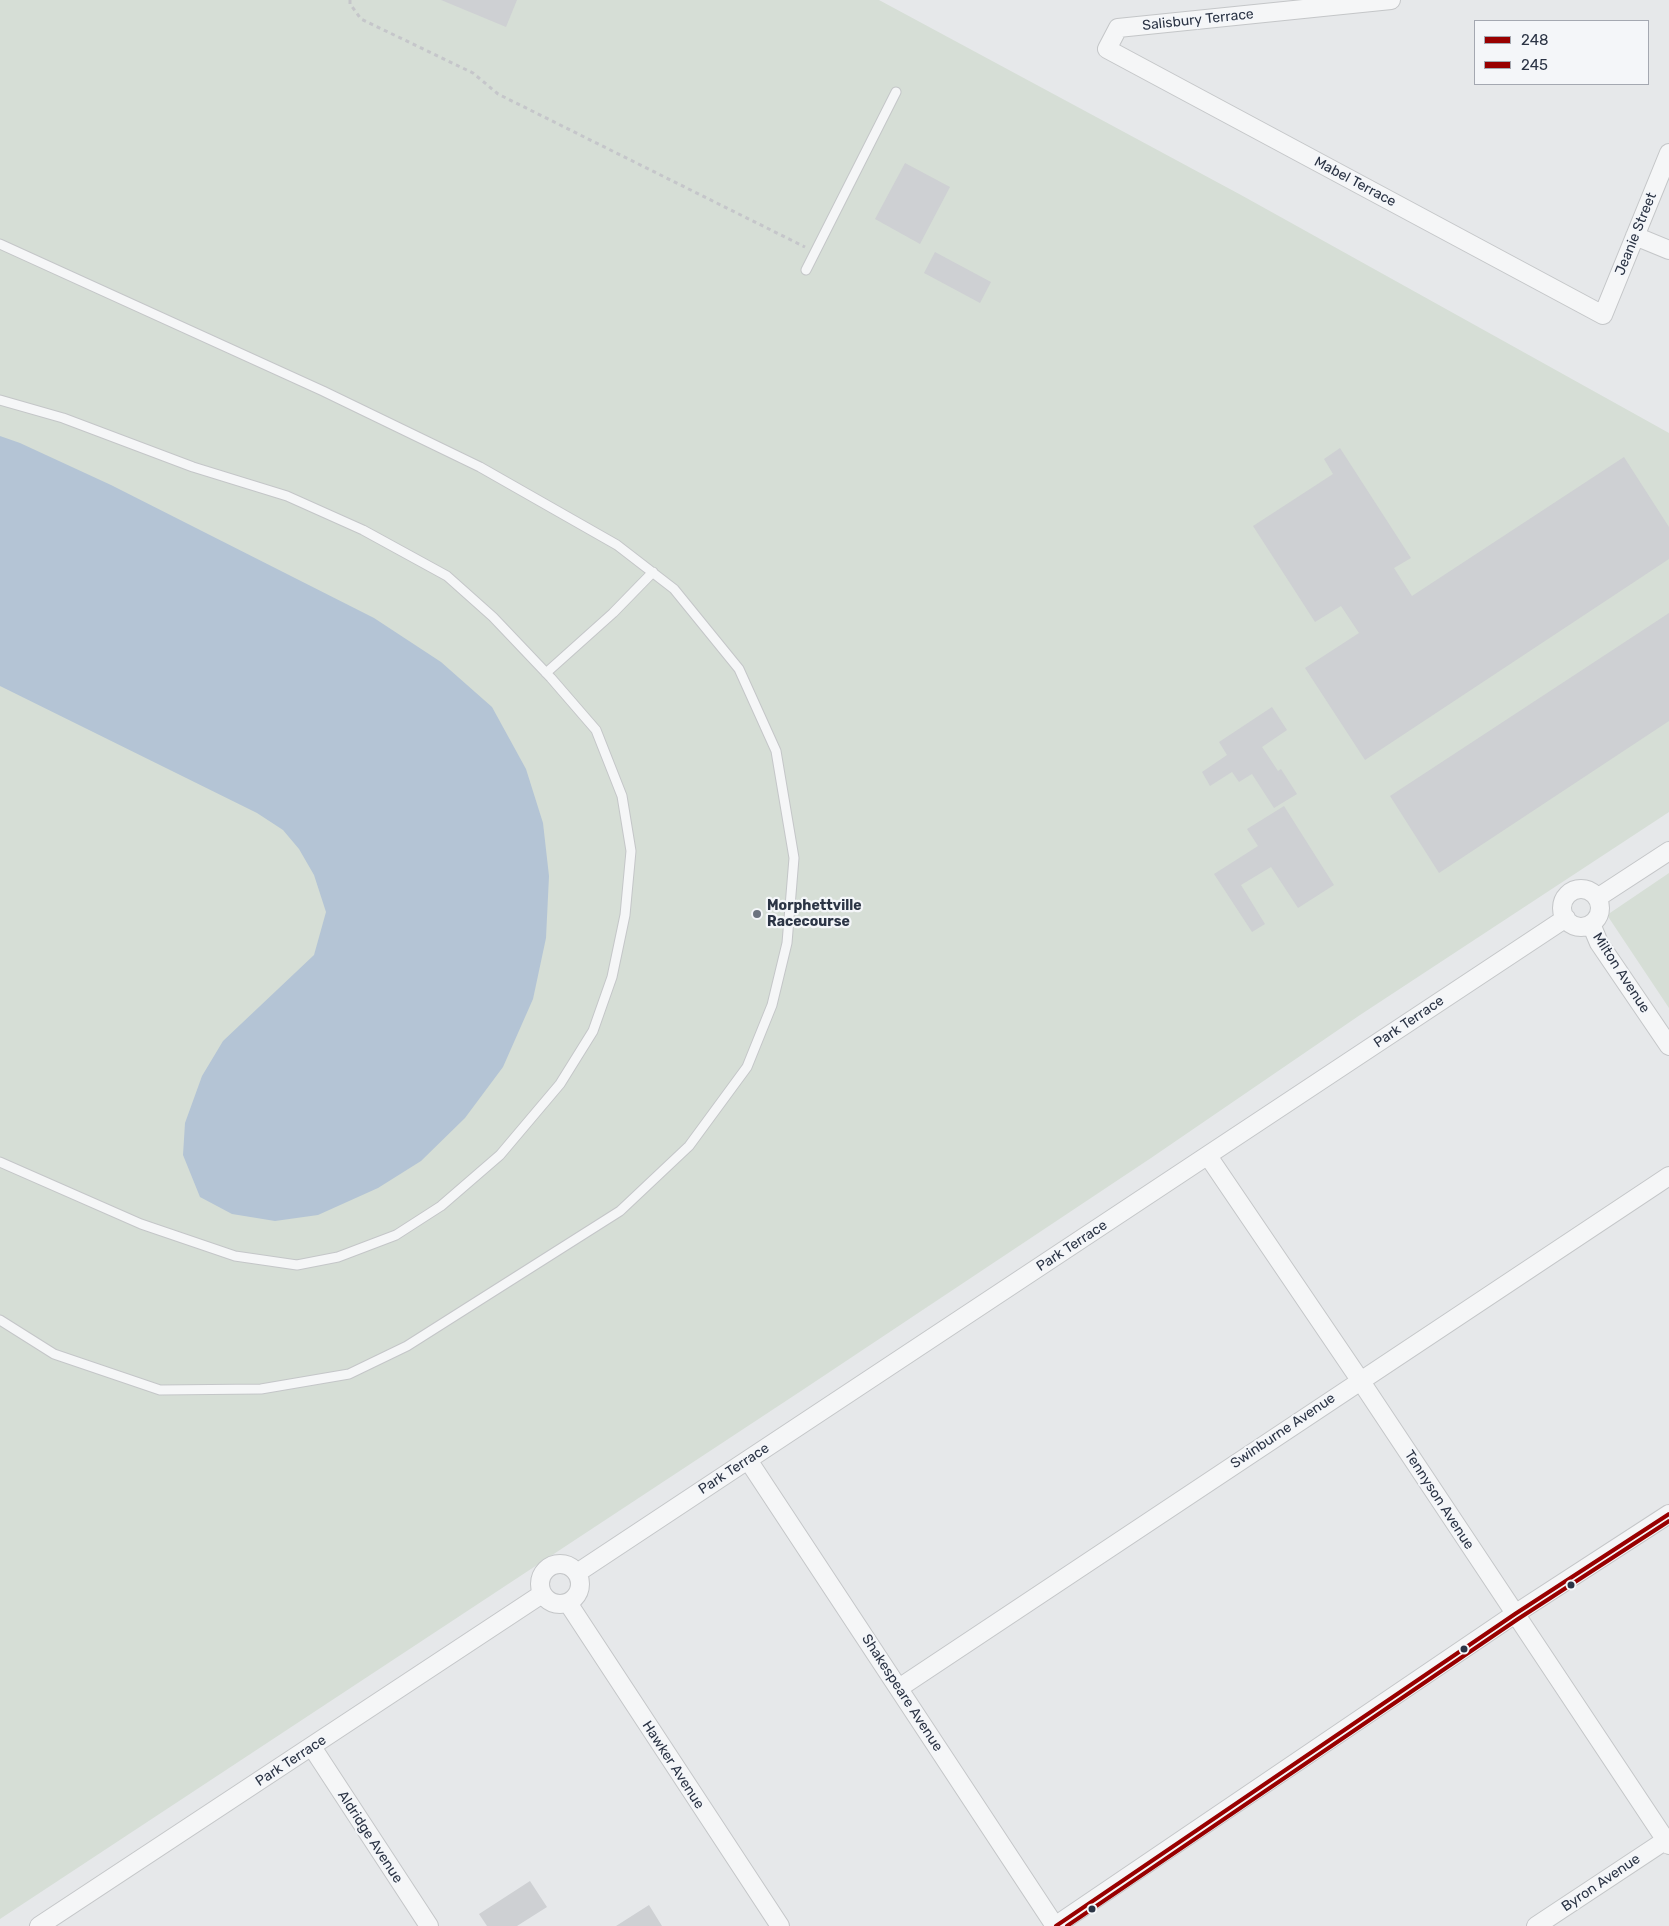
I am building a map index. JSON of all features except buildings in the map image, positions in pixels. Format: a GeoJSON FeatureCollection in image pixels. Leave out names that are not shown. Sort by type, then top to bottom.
{"type":"FeatureCollection","features":[{"type":"Feature","properties":{"kind":"street","name":"Salisbury Terrace"},"geometry":{"type":"LineString","coordinates":[[1108,49],[1118,28],[1391,0]]}},
{"type":"Feature","properties":{"kind":"street","name":"Mabel Terrace"},"geometry":{"type":"LineString","coordinates":[[1108,49],[1602,315]]}},
{"type":"Feature","properties":{"kind":"street","name":"Jeanie Street"},"geometry":{"type":"LineString","coordinates":[[1602,315],[1669,153]]}},
{"type":"Feature","properties":{"kind":"street"},"geometry":{"type":"LineString","coordinates":[[1635,236],[1669,250]]}},
{"type":"Feature","properties":{"kind":"street"},"geometry":{"type":"LineString","coordinates":[[1597,898],[1669,851]]}},
{"type":"Feature","properties":{"kind":"street"},"geometry":{"type":"LineString","coordinates":[[1582,889],[1597,898],[1600,910],[1598,918],[1591,924],[1578,926],[1566,918],[1563,906],[1565,900],[1573,892],[1582,889]]}},
{"type":"Feature","properties":{"kind":"street","name":"Park Terrace"},"geometry":{"type":"LineString","coordinates":[[577,1573],[1566,918]]}},
{"type":"Feature","properties":{"kind":"street","name":"Milton Avenue"},"geometry":{"type":"LineString","coordinates":[[1591,924],[1599,943],[1669,1046]]}},
{"type":"Feature","properties":{"kind":"street","name":"Tennyson Avenue"},"geometry":{"type":"LineString","coordinates":[[1208,1156],[1360,1380],[1667,1843]]}},
{"type":"Feature","properties":{"kind":"street","name":"Swinburne Avenue"},"geometry":{"type":"LineString","coordinates":[[899,1688],[1669,1176]]}},
{"type":"Feature","properties":{"kind":"street","name":"Shakespeare Avenue"},"geometry":{"type":"LineString","coordinates":[[748,1460],[1056,1926]]}},
{"type":"Feature","properties":{"kind":"street"},"geometry":{"type":"LineString","coordinates":[[1056,1926],[1515,1614],[1669,1514]]}},
{"type":"Feature","properties":{"kind":"street"},"geometry":{"type":"LineString","coordinates":[[566,1565],[577,1573],[579,1591],[568,1603],[556,1604],[542,1594],[540,1579],[549,1566],[566,1565]]}},
{"type":"Feature","properties":{"kind":"street","name":"Park Terrace"},"geometry":{"type":"LineString","coordinates":[[39,1926],[312,1748],[542,1594]]}},
{"type":"Feature","properties":{"kind":"street","name":"Hawker Avenue"},"geometry":{"type":"LineString","coordinates":[[568,1603],[780,1926]]}},
{"type":"Feature","properties":{"kind":"street","name":"Aldridge Avenue"},"geometry":{"type":"LineString","coordinates":[[312,1748],[429,1926]]}},
{"type":"Feature","properties":{"kind":"street","name":"Byron Avenue"},"geometry":{"type":"LineString","coordinates":[[1536,1926],[1667,1843]]}},
{"type":"Feature","properties":{"kind":"lane"},"geometry":{"type":"LineString","coordinates":[[806,270],[896,92]]}},
{"type":"Feature","properties":{"kind":"lane"},"geometry":{"type":"LineString","coordinates":[[0,244],[323,392],[480,467],[618,545],[653,572],[674,589],[739,669],[776,751],[794,858],[787,943],[772,1005],[747,1067],[689,1146],[620,1210],[407,1346],[348,1374],[261,1389],[160,1390],[54,1354],[0,1320]]}},
{"type":"Feature","properties":{"kind":"lane"},"geometry":{"type":"LineString","coordinates":[[0,400],[63,418],[192,467],[287,496],[363,530],[447,576],[493,617],[596,730],[622,796],[631,851],[625,915],[612,977],[593,1031],[560,1084],[500,1155],[442,1206],[396,1235],[338,1256],[297,1264],[235,1256],[150,1228],[0,1162]]}},
{"type":"Feature","properties":{"kind":"lane"},"geometry":{"type":"LineString","coordinates":[[546,673],[613,613],[653,572]]}},
{"type":"Feature","properties":{"kind":"path"},"geometry":{"type":"LineString","coordinates":[[350,0],[361,19],[474,73],[498,94],[816,252]]}},
{"type":"Feature","properties":{"kind":"shaded area","name":"Morphettville Racecourse"},"geometry":{"type":"Polygon","coordinates":[[[0,0],[879,0],[1241,195],[1669,433],[1669,812],[1360,1015],[1151,1158],[801,1391],[0,1919],[0,0]]]}},
{"type":"Feature","properties":{"kind":"shaded area"},"geometry":{"type":"Polygon","coordinates":[[[1669,873],[1669,1008],[1607,915],[1669,873]]]}},
{"type":"Feature","properties":{"kind":"water"},"geometry":{"type":"Polygon","coordinates":[[[0,436],[20,443],[111,485],[374,618],[441,662],[492,707],[526,769],[543,823],[549,876],[546,938],[533,999],[503,1067],[465,1118],[421,1161],[378,1188],[318,1215],[275,1221],[232,1214],[200,1197],[183,1155],[185,1123],[202,1076],[223,1041],[314,955],[326,912],[314,875],[299,849],[283,830],[257,813],[0,686],[0,436]]]}},
{"type":"Feature","properties":{"kind":"transit line","name":"248"},"geometry":{"type":"LineString","coordinates":[[1056,1926],[1515,1614],[1669,1514]]}},
{"type":"Feature","properties":{"kind":"transit line","name":"245"},"geometry":{"type":"LineString","coordinates":[[1067,1926],[1518,1619],[1669,1521]]}},
{"type":"Feature","properties":{"kind":"place","name":"Morphettville Racecourse"},"geometry":{"type":"Point","coordinates":[757,914]}}]}
